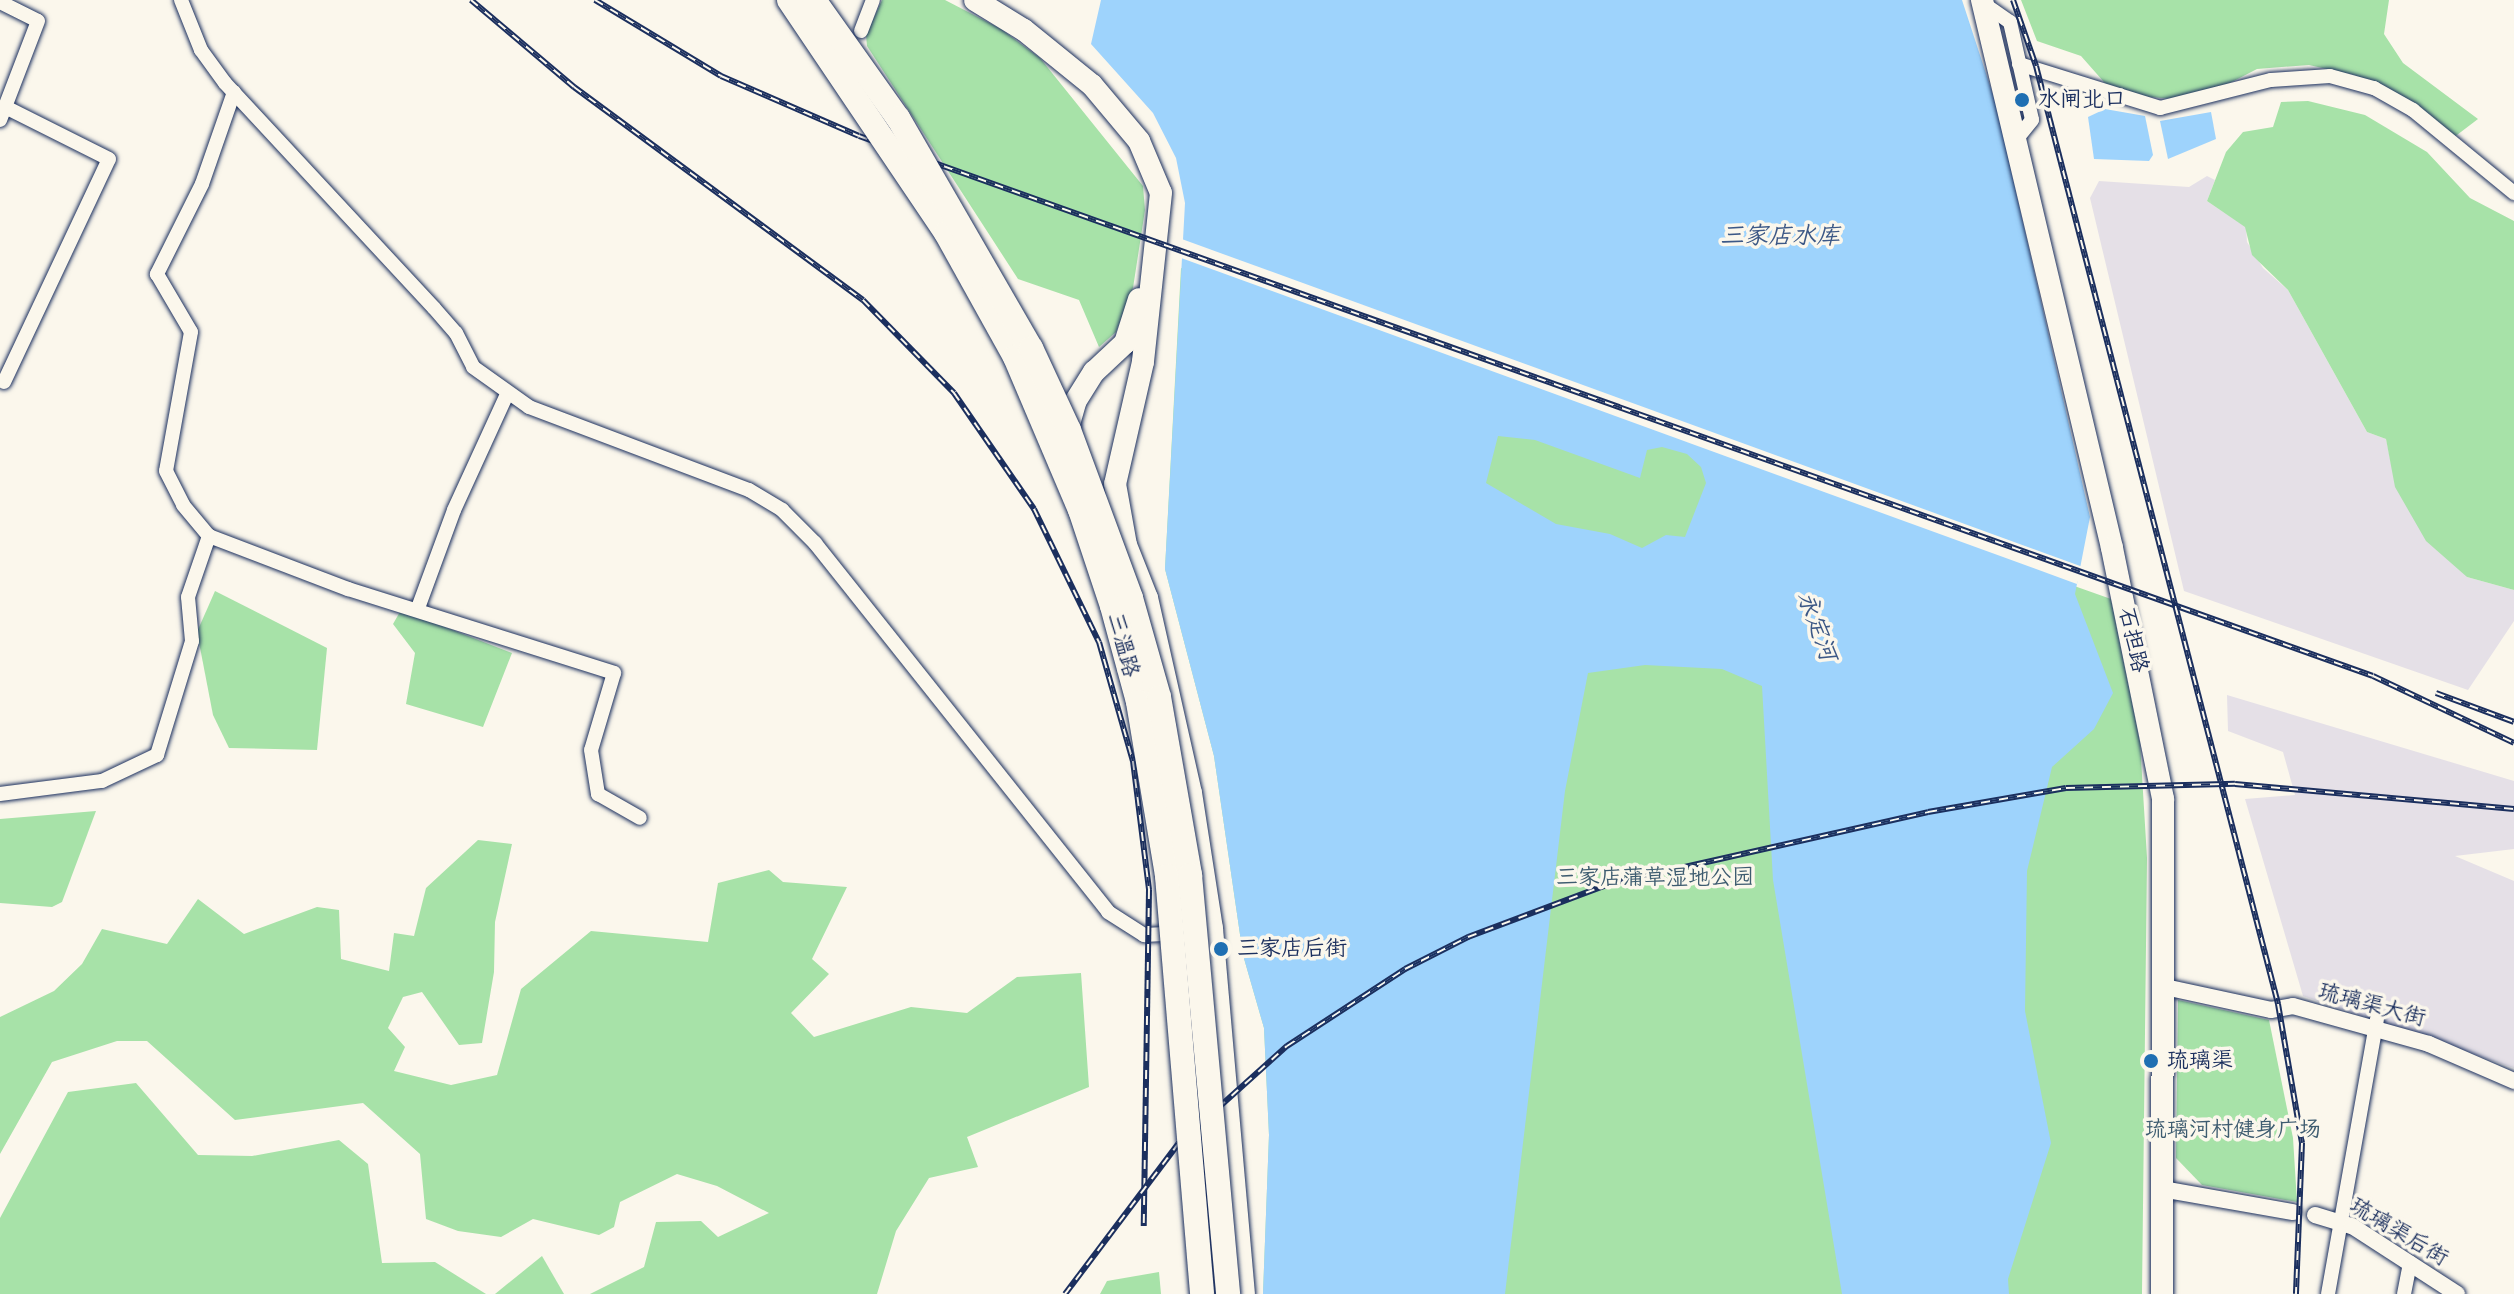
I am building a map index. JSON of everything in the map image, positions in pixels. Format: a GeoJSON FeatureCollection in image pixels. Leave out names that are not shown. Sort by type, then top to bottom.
{"type":"FeatureCollection","features":[{"type":"Feature","properties":{"kind":"highway"},"geometry":{"type":"LineString","coordinates":[[789,0],[946,233],[1015,357],[1080,510]]}},
{"type":"Feature","properties":{"kind":"highway"},"geometry":{"type":"LineString","coordinates":[[814,0],[898,118],[1031,348],[1069,430],[1131,598],[1159,697],[1190,875],[1228,1294]]}},
{"type":"Feature","properties":{"kind":"highway"},"geometry":{"type":"LineString","coordinates":[[1154,786],[1167,876],[1202,1294]]}},
{"type":"Feature","properties":{"kind":"main road","name":"三温路"},"geometry":{"type":"LineString","coordinates":[[975,0],[1056,55],[1092,85],[1139,141],[1161,193],[1143,362],[1115,484],[1126,545],[1147,598],[1172,697],[1212,929],[1244,1294]]}},
{"type":"Feature","properties":{"kind":"main road","name":"石担路"},"geometry":{"type":"LineString","coordinates":[[1983,2],[2018,137],[2150,716],[2163,799],[2162,1294]]}},
{"type":"Feature","properties":{"kind":"main road","name":"三温路"},"geometry":{"type":"LineString","coordinates":[[1056,55],[1130,146],[1153,193],[1137,314],[1125,343],[1094,372],[1075,402],[1065,440],[1080,510],[1134,688],[1154,786],[1175,933],[1202,1294]]}},
{"type":"Feature","properties":{"kind":"street"},"geometry":{"type":"LineString","coordinates":[[181,0],[201,50],[234,92],[441,316],[473,367],[507,394],[749,490],[782,510],[815,543],[1108,912],[1133,932],[1175,933],[1212,929]]}},
{"type":"Feature","properties":{"kind":"street"},"geometry":{"type":"LineString","coordinates":[[861,31],[873,0]]}},
{"type":"Feature","properties":{"kind":"street"},"geometry":{"type":"LineString","coordinates":[[0,2],[38,21],[7,83],[2,114],[109,159],[4,382]]}},
{"type":"Feature","properties":{"kind":"street"},"geometry":{"type":"LineString","coordinates":[[1983,2],[2010,22],[2032,120],[2018,137]]}},
{"type":"Feature","properties":{"kind":"street"},"geometry":{"type":"LineString","coordinates":[[2019,64],[2160,108],[2271,80],[2330,76],[2374,88],[2413,110],[2514,193]]}},
{"type":"Feature","properties":{"kind":"street"},"geometry":{"type":"LineString","coordinates":[[234,92],[202,184],[157,274],[191,332],[166,471],[183,505],[209,536],[348,589],[418,608],[614,673],[591,750],[598,794],[640,818]]}},
{"type":"Feature","properties":{"kind":"street"},"geometry":{"type":"LineString","coordinates":[[418,608],[454,510],[507,394]]}},
{"type":"Feature","properties":{"kind":"street"},"geometry":{"type":"LineString","coordinates":[[0,794],[102,781],[157,755],[192,641],[188,597],[209,536]]}},
{"type":"Feature","properties":{"kind":"street","name":"琉璃渠大街"},"geometry":{"type":"LineString","coordinates":[[2165,987],[2271,1010],[2293,1006],[2375,1024],[2454,1053],[2514,1081]]}},
{"type":"Feature","properties":{"kind":"street"},"geometry":{"type":"LineString","coordinates":[[2328,1294],[2375,1024]]}},
{"type":"Feature","properties":{"kind":"street"},"geometry":{"type":"LineString","coordinates":[[2162,1189],[2293,1212]]}},
{"type":"Feature","properties":{"kind":"street","name":"琉璃渠后街"},"geometry":{"type":"LineString","coordinates":[[2315,1215],[2342,1221],[2457,1294]]}},
{"type":"Feature","properties":{"kind":"street"},"geometry":{"type":"LineString","coordinates":[[2404,1294],[2410,1263]]}},
{"type":"Feature","properties":{"kind":"shaded area"},"geometry":{"type":"Polygon","coordinates":[[[2207,176],[2215,180],[2207,201],[2246,227],[2247,242],[2263,268],[2288,290],[2367,432],[2386,439],[2391,463],[2467,577],[2514,590],[2514,621],[2468,690],[2184,591],[2090,198],[2099,181],[2189,187],[2207,176]]]}},
{"type":"Feature","properties":{"kind":"shaded area"},"geometry":{"type":"Polygon","coordinates":[[[2227,695],[2514,781],[2514,849],[2455,856],[2514,881],[2514,1068],[2303,996],[2245,799],[2295,795],[2283,752],[2228,731],[2227,695]]]}},
{"type":"Feature","properties":{"kind":"green space"},"geometry":{"type":"Polygon","coordinates":[[[882,0],[945,0],[1001,29],[1040,58],[1143,186],[1145,210],[1133,288],[1116,332],[1099,347],[1079,300],[1018,279],[867,46],[866,35],[882,0]]]}},
{"type":"Feature","properties":{"kind":"green space"},"geometry":{"type":"Polygon","coordinates":[[[2021,0],[2389,0],[2384,34],[2403,63],[2478,119],[2453,138],[2390,93],[2354,75],[2309,65],[2257,69],[2195,101],[2127,95],[2111,90],[2081,56],[2037,41],[2021,0]]]}},
{"type":"Feature","properties":{"kind":"green space"},"geometry":{"type":"Polygon","coordinates":[[[2308,101],[2365,115],[2427,152],[2470,198],[2514,221],[2514,590],[2467,577],[2426,541],[2395,487],[2386,439],[2367,432],[2288,290],[2252,255],[2245,227],[2207,201],[2226,152],[2243,132],[2273,127],[2281,102],[2308,101]]]}},
{"type":"Feature","properties":{"kind":"green space","name":"三家店蒲草湿地公园"},"geometry":{"type":"Polygon","coordinates":[[[1181,268],[2111,599],[2140,742],[2147,858],[2142,1294],[1263,1294],[1269,1135],[1264,1028],[1243,955],[1214,756],[1165,569],[1181,268]]]}},
{"type":"Feature","properties":{"kind":"green space"},"geometry":{"type":"Polygon","coordinates":[[[215,591],[327,648],[317,750],[229,748],[213,715],[197,632],[215,591]]]}},
{"type":"Feature","properties":{"kind":"green space"},"geometry":{"type":"Polygon","coordinates":[[[401,610],[512,653],[483,727],[406,704],[415,653],[393,624],[401,610]]]}},
{"type":"Feature","properties":{"kind":"green space"},"geometry":{"type":"Polygon","coordinates":[[[96,811],[62,902],[52,907],[0,903],[0,819],[96,811]]]}},
{"type":"Feature","properties":{"kind":"green space"},"geometry":{"type":"Polygon","coordinates":[[[478,840],[512,844],[495,922],[494,972],[482,1043],[459,1045],[422,992],[403,997],[388,1028],[405,1047],[394,1071],[451,1085],[497,1075],[521,989],[591,931],[708,942],[718,883],[769,870],[783,882],[847,887],[812,959],[829,974],[791,1013],[814,1037],[911,1007],[967,1013],[1017,977],[1081,973],[1089,1087],[967,1137],[978,1167],[929,1178],[896,1231],[877,1294],[590,1294],[644,1267],[656,1222],[701,1221],[718,1237],[769,1213],[717,1186],[677,1174],[620,1202],[614,1227],[599,1235],[533,1219],[501,1237],[458,1231],[426,1219],[420,1154],[363,1103],[235,1120],[147,1041],[117,1041],[52,1062],[0,1154],[0,1017],[54,991],[82,964],[102,929],[167,944],[198,899],[244,934],[317,907],[339,910],[341,959],[389,971],[394,933],[414,936],[426,888],[478,840]]]}},
{"type":"Feature","properties":{"kind":"green space","name":"琉璃河村健身广场"},"geometry":{"type":"Polygon","coordinates":[[[2178,1000],[2269,1020],[2293,1138],[2297,1202],[2202,1185],[2176,1158],[2178,1000]]]}},
{"type":"Feature","properties":{"kind":"green space"},"geometry":{"type":"Polygon","coordinates":[[[136,1083],[198,1155],[252,1156],[339,1140],[368,1164],[382,1263],[435,1262],[486,1294],[0,1294],[0,1218],[68,1092],[136,1083]]]}},
{"type":"Feature","properties":{"kind":"green space"},"geometry":{"type":"Polygon","coordinates":[[[542,1256],[564,1294],[495,1294],[542,1256]]]}},
{"type":"Feature","properties":{"kind":"green space"},"geometry":{"type":"Polygon","coordinates":[[[1159,1272],[1161,1294],[1100,1294],[1107,1281],[1159,1272]]]}},
{"type":"Feature","properties":{"kind":"water","name":"三家店水库"},"geometry":{"type":"Polygon","coordinates":[[[1101,0],[1962,0],[1996,104],[2090,517],[2075,594],[2113,693],[2094,729],[2052,767],[2027,871],[2025,1011],[2051,1143],[2008,1279],[2009,1294],[1842,1294],[1773,880],[1762,686],[1722,669],[1645,665],[1588,673],[1565,791],[1505,1294],[1263,1294],[1269,1135],[1264,1028],[1243,955],[1214,756],[1165,569],[1185,203],[1176,158],[1153,113],[1091,44],[1101,0]],[[1498,436],[1486,483],[1556,524],[1610,534],[1642,548],[1666,535],[1685,537],[1706,483],[1701,467],[1687,454],[1662,447],[1647,450],[1640,478],[1535,440],[1498,436]]]}},
{"type":"Feature","properties":{"kind":"water"},"geometry":{"type":"Polygon","coordinates":[[[2105,109],[2145,116],[2153,155],[2149,161],[2094,159],[2088,117],[2105,109]]]}},
{"type":"Feature","properties":{"kind":"water"},"geometry":{"type":"Polygon","coordinates":[[[2211,112],[2216,139],[2168,159],[2160,121],[2211,112]]]}},
{"type":"Feature","properties":{"kind":"pier"},"geometry":{"type":"Polygon","coordinates":[[[1179,238],[2083,567],[2077,584],[1173,255],[1179,238]]]}},
{"type":"Feature","properties":{"kind":"railway"},"geometry":{"type":"LineString","coordinates":[[471,0],[574,87],[863,300],[954,393],[1034,509],[1099,642],[1133,761],[1149,890],[1144,1226]]}},
{"type":"Feature","properties":{"kind":"railway"},"geometry":{"type":"LineString","coordinates":[[595,0],[721,76],[859,136],[2373,676],[2514,743]]}},
{"type":"Feature","properties":{"kind":"railway"},"geometry":{"type":"LineString","coordinates":[[2013,0],[2036,66],[2278,1004],[2302,1143],[2296,1294]]}},
{"type":"Feature","properties":{"kind":"railway"},"geometry":{"type":"LineString","coordinates":[[2436,693],[2514,722]]}},
{"type":"Feature","properties":{"kind":"railway"},"geometry":{"type":"LineString","coordinates":[[1065,1294],[1178,1144],[1287,1046],[1405,969],[1468,937],[1609,884],[1928,812],[2066,788],[2235,784],[2514,809]]}},
{"type":"Feature","properties":{"kind":"place","name":"水闸北口"},"geometry":{"type":"Point","coordinates":[2022,100]}},
{"type":"Feature","properties":{"kind":"place","name":"三家店后街"},"geometry":{"type":"Point","coordinates":[1221,949]}},
{"type":"Feature","properties":{"kind":"place","name":"琉璃渠"},"geometry":{"type":"Point","coordinates":[2151,1061]}},
{"type":"Feature","properties":{"kind":"water label","name":"永定河"},"geometry":{"type":"Point","coordinates":[1817,626]}}]}
